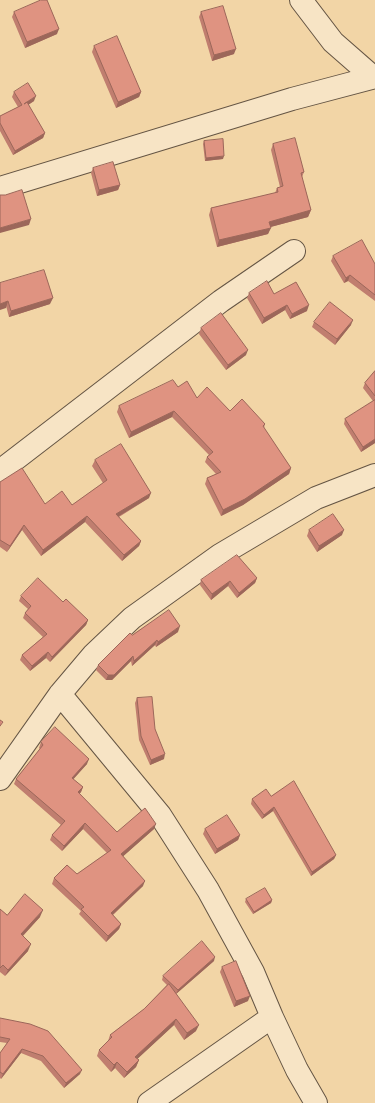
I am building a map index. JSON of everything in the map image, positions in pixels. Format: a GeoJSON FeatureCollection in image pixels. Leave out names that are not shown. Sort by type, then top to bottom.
{"type":"FeatureCollection","features":[{"type":"Feature","properties":{"kind":"street"},"geometry":{"type":"LineString","coordinates":[[301,0],[333,42],[374,77]]}},
{"type":"Feature","properties":{"kind":"street"},"geometry":{"type":"LineString","coordinates":[[0,188],[292,99],[374,77]]}},
{"type":"Feature","properties":{"kind":"street"},"geometry":{"type":"LineString","coordinates":[[0,471],[221,301],[294,251]]}},
{"type":"Feature","properties":{"kind":"street"},"geometry":{"type":"LineString","coordinates":[[0,779],[60,694],[93,655],[113,634],[132,618],[220,555],[316,498],[375,475]]}},
{"type":"Feature","properties":{"kind":"street"},"geometry":{"type":"LineString","coordinates":[[60,694],[160,815],[208,890],[253,972],[297,1070],[316,1103]]}},
{"type":"Feature","properties":{"kind":"street"},"geometry":{"type":"LineString","coordinates":[[150,1103],[272,1017]]}},
{"type":"Feature","properties":{"kind":"building"},"geometry":{"type":"Polygon","coordinates":[[[41,0],[47,0],[59,29],[27,42],[14,12],[41,0]]]}},
{"type":"Feature","properties":{"kind":"building"},"geometry":{"type":"Polygon","coordinates":[[[223,6],[236,49],[214,55],[201,12],[223,6]]]}},
{"type":"Feature","properties":{"kind":"building"},"geometry":{"type":"Polygon","coordinates":[[[117,36],[141,92],[118,102],[94,46],[117,36]]]}},
{"type":"Feature","properties":{"kind":"building"},"geometry":{"type":"Polygon","coordinates":[[[28,83],[36,96],[27,102],[45,133],[15,151],[0,123],[0,116],[22,105],[14,92],[28,83]]]}},
{"type":"Feature","properties":{"kind":"building"},"geometry":{"type":"Polygon","coordinates":[[[295,138],[304,172],[301,173],[311,210],[269,222],[271,228],[219,240],[211,208],[278,192],[277,188],[283,186],[273,144],[295,138]]]}},
{"type":"Feature","properties":{"kind":"building"},"geometry":{"type":"Polygon","coordinates":[[[223,139],[224,156],[206,158],[204,141],[223,139]]]}},
{"type":"Feature","properties":{"kind":"building"},"geometry":{"type":"Polygon","coordinates":[[[113,162],[120,185],[99,190],[93,168],[113,162]]]}},
{"type":"Feature","properties":{"kind":"building"},"geometry":{"type":"Polygon","coordinates":[[[22,190],[31,219],[0,228],[0,195],[22,190]]]}},
{"type":"Feature","properties":{"kind":"building"},"geometry":{"type":"Polygon","coordinates":[[[362,240],[375,264],[375,295],[350,275],[346,278],[333,256],[362,240]]]}},
{"type":"Feature","properties":{"kind":"building"},"geometry":{"type":"Polygon","coordinates":[[[44,270],[53,298],[11,311],[8,301],[0,304],[0,283],[44,270]]]}},
{"type":"Feature","properties":{"kind":"building"},"geometry":{"type":"Polygon","coordinates":[[[267,281],[274,294],[296,282],[309,305],[292,314],[287,305],[264,318],[249,293],[267,281]]]}},
{"type":"Feature","properties":{"kind":"building"},"geometry":{"type":"Polygon","coordinates":[[[330,302],[353,320],[337,339],[314,322],[330,302]]]}},
{"type":"Feature","properties":{"kind":"building"},"geometry":{"type":"Polygon","coordinates":[[[221,313],[248,350],[228,365],[201,328],[221,313]]]}},
{"type":"Feature","properties":{"kind":"building"},"geometry":{"type":"Polygon","coordinates":[[[375,371],[375,396],[365,383],[375,371]]]}},
{"type":"Feature","properties":{"kind":"building"},"geometry":{"type":"Polygon","coordinates":[[[173,380],[178,387],[187,381],[197,398],[207,387],[230,411],[242,399],[265,424],[263,426],[291,468],[245,499],[223,510],[207,478],[221,472],[207,457],[213,452],[174,411],[131,432],[119,406],[173,380]]]}},
{"type":"Feature","properties":{"kind":"building"},"geometry":{"type":"Polygon","coordinates":[[[375,400],[375,439],[363,447],[345,419],[375,400]]]}},
{"type":"Feature","properties":{"kind":"building"},"geometry":{"type":"Polygon","coordinates":[[[121,444],[151,493],[116,514],[141,541],[124,555],[87,516],[43,550],[24,525],[10,546],[0,540],[0,482],[22,468],[45,504],[62,491],[72,505],[107,480],[95,460],[121,444]]]}},
{"type":"Feature","properties":{"kind":"building"},"geometry":{"type":"Polygon","coordinates":[[[333,514],[344,530],[319,546],[309,530],[333,514]]]}},
{"type":"Feature","properties":{"kind":"building"},"geometry":{"type":"Polygon","coordinates":[[[237,555],[257,578],[239,593],[230,581],[212,594],[201,580],[237,555]]]}},
{"type":"Feature","properties":{"kind":"building"},"geometry":{"type":"Polygon","coordinates":[[[38,578],[63,602],[66,599],[88,620],[52,657],[48,652],[32,666],[22,655],[47,634],[25,613],[31,606],[21,596],[38,578]]]}},
{"type":"Feature","properties":{"kind":"building"},"geometry":{"type":"Polygon","coordinates":[[[169,610],[180,626],[158,642],[157,640],[134,661],[133,656],[114,675],[108,675],[98,665],[130,633],[132,635],[169,610]]]}},
{"type":"Feature","properties":{"kind":"building"},"geometry":{"type":"Polygon","coordinates":[[[152,697],[155,729],[165,754],[151,760],[141,736],[137,698],[152,697]]]}},
{"type":"Feature","properties":{"kind":"building"},"geometry":{"type":"Polygon","coordinates":[[[55,727],[89,759],[72,778],[83,787],[78,792],[117,832],[145,808],[156,824],[121,854],[145,881],[111,913],[121,924],[108,936],[81,909],[84,907],[54,878],[67,865],[77,874],[111,850],[85,823],[64,846],[52,835],[65,821],[16,779],[43,745],[41,742],[55,727]]]}},
{"type":"Feature","properties":{"kind":"building"},"geometry":{"type":"Polygon","coordinates":[[[294,781],[336,855],[312,872],[274,807],[264,815],[252,799],[266,789],[271,796],[294,781]]]}},
{"type":"Feature","properties":{"kind":"building"},"geometry":{"type":"Polygon","coordinates":[[[227,815],[240,835],[217,849],[205,829],[227,815]]]}},
{"type":"Feature","properties":{"kind":"building"},"geometry":{"type":"Polygon","coordinates":[[[265,888],[272,900],[254,912],[246,899],[265,888]]]}},
{"type":"Feature","properties":{"kind":"building"},"geometry":{"type":"Polygon","coordinates":[[[25,894],[43,910],[21,934],[31,944],[8,970],[3,965],[0,968],[0,909],[7,915],[25,894]]]}},
{"type":"Feature","properties":{"kind":"building"},"geometry":{"type":"Polygon","coordinates":[[[202,941],[215,957],[178,990],[163,976],[202,941]]]}},
{"type":"Feature","properties":{"kind":"building"},"geometry":{"type":"Polygon","coordinates":[[[236,961],[250,996],[236,1001],[222,967],[236,961]]]}},
{"type":"Feature","properties":{"kind":"building"},"geometry":{"type":"Polygon","coordinates":[[[169,984],[199,1025],[187,1033],[176,1019],[135,1057],[139,1060],[127,1072],[117,1062],[114,1065],[99,1050],[112,1037],[110,1035],[144,1009],[169,984]]]}},
{"type":"Feature","properties":{"kind":"building"},"geometry":{"type":"Polygon","coordinates":[[[0,1018],[30,1024],[48,1031],[82,1070],[66,1083],[43,1056],[22,1049],[3,1074],[0,1072],[0,1053],[10,1039],[0,1037],[0,1018]]]}}]}
